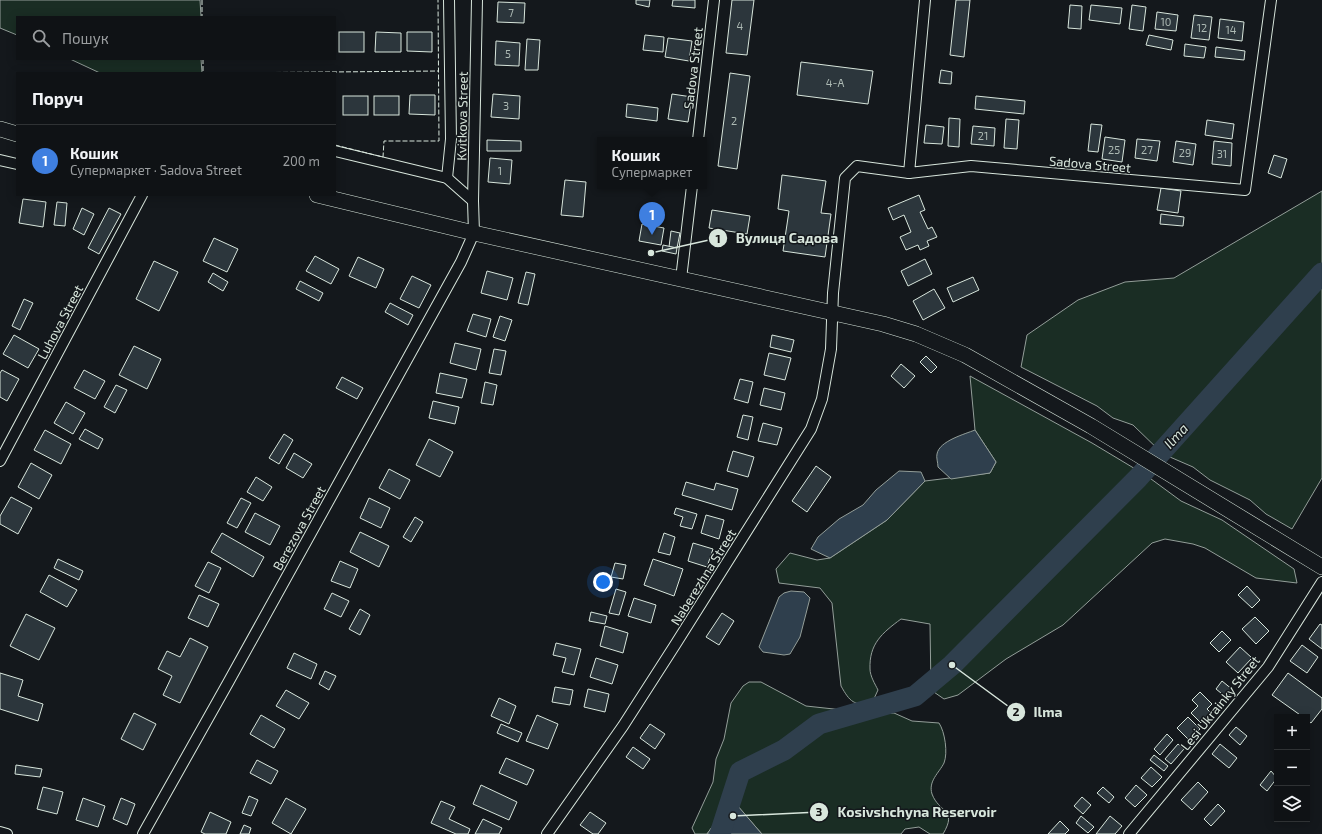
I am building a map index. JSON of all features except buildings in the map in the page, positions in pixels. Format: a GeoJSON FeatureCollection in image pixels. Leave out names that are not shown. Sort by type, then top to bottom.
{"type":"FeatureCollection","features":[{"type":"Feature","properties":{"kind":"street"},"geometry":{"type":"LineString","coordinates":[[447,178],[451,138],[449,0]]}},
{"type":"Feature","properties":{"kind":"street","name":"Kvitkova Street"},"geometry":{"type":"LineString","coordinates":[[474,233],[473,201],[477,0]]}},
{"type":"Feature","properties":{"kind":"street","name":"Sadova Street"},"geometry":{"type":"LineString","coordinates":[[698,137],[714,0]]}},
{"type":"Feature","properties":{"kind":"street"},"geometry":{"type":"LineString","coordinates":[[910,173],[925,0]]}},
{"type":"Feature","properties":{"kind":"street","name":"Sadova Street"},"geometry":{"type":"LineString","coordinates":[[910,173],[971,166],[1245,190],[1269,0]]}},
{"type":"Feature","properties":{"kind":"street"},"geometry":{"type":"LineString","coordinates":[[0,129],[16,134]]}},
{"type":"Feature","properties":{"kind":"street"},"geometry":{"type":"LineString","coordinates":[[336,151],[447,178],[473,201]]}},
{"type":"Feature","properties":{"kind":"street"},"geometry":{"type":"LineString","coordinates":[[0,160],[16,164]]}},
{"type":"Feature","properties":{"kind":"street","name":"Naberezhna Street"},"geometry":{"type":"LineString","coordinates":[[547,834],[676,645],[811,429],[822,399],[830,349],[845,178],[857,166],[910,173]]}},
{"type":"Feature","properties":{"kind":"street"},"geometry":{"type":"LineString","coordinates":[[682,279],[692,189]]}},
{"type":"Feature","properties":{"kind":"street","name":"Luhova Street"},"geometry":{"type":"LineString","coordinates":[[0,462],[141,196]]}},
{"type":"Feature","properties":{"kind":"street"},"geometry":{"type":"LineString","coordinates":[[321,196],[474,233],[883,324],[916,334],[965,355],[1138,454],[1322,567]]}},
{"type":"Feature","properties":{"kind":"street","name":"Berezova Street"},"geometry":{"type":"LineString","coordinates":[[143,834],[454,276],[474,233]]}},
{"type":"Feature","properties":{"kind":"street","name":"Lesi Ukrainky Street"},"geometry":{"type":"LineString","coordinates":[[1129,834],[1268,667],[1322,582]]}},
{"type":"Feature","properties":{"kind":"street"},"geometry":{"type":"LineString","coordinates":[[0,832],[7,834]]}},
{"type":"Feature","properties":{"kind":"green space"},"geometry":{"type":"Polygon","coordinates":[[[0,0],[200,0],[201,16],[16,16],[16,35],[0,28],[0,0]]]}},
{"type":"Feature","properties":{"kind":"green space"},"geometry":{"type":"Polygon","coordinates":[[[72,60],[201,60],[202,72],[98,72],[72,60]]]}},
{"type":"Feature","properties":{"kind":"green space"},"geometry":{"type":"Polygon","coordinates":[[[1322,191],[1322,478],[1292,529],[1266,514],[1250,500],[1210,480],[1193,467],[1163,454],[1133,425],[1113,418],[1097,406],[1021,367],[1027,335],[1078,300],[1125,282],[1174,278],[1322,191]]]}},
{"type":"Feature","properties":{"kind":"green space"},"geometry":{"type":"Polygon","coordinates":[[[970,376],[1092,443],[1147,476],[1181,501],[1222,520],[1294,569],[1297,583],[1256,578],[1205,548],[1193,544],[1165,539],[1152,543],[1063,625],[1006,659],[958,695],[944,699],[931,690],[930,624],[901,619],[883,634],[874,646],[870,660],[870,672],[878,690],[872,703],[861,704],[853,702],[841,686],[832,603],[820,588],[779,583],[776,569],[790,553],[817,560],[830,558],[887,520],[925,481],[990,473],[996,462],[975,430],[970,376]]]}},
{"type":"Feature","properties":{"kind":"green space"},"geometry":{"type":"Polygon","coordinates":[[[749,682],[761,682],[806,706],[880,714],[894,713],[912,721],[939,723],[943,732],[946,754],[944,763],[931,785],[931,789],[935,800],[948,815],[949,820],[943,834],[930,834],[919,827],[905,829],[901,834],[762,834],[732,800],[707,834],[695,834],[692,828],[713,782],[716,759],[724,739],[731,703],[743,686],[749,682]]]}},
{"type":"Feature","properties":{"kind":"water"},"geometry":{"type":"Polygon","coordinates":[[[975,430],[996,462],[990,473],[951,479],[938,467],[937,455],[939,449],[947,442],[975,430]]]}},
{"type":"Feature","properties":{"kind":"water"},"geometry":{"type":"Polygon","coordinates":[[[899,471],[921,472],[925,481],[887,520],[830,558],[811,549],[818,537],[839,519],[863,505],[876,490],[899,471]]]}},
{"type":"Feature","properties":{"kind":"water"},"geometry":{"type":"Polygon","coordinates":[[[791,591],[804,592],[810,598],[800,637],[790,654],[784,655],[763,652],[759,647],[779,597],[784,593],[791,591]]]}},
{"type":"Feature","properties":{"kind":"water"},"geometry":{"type":"Polygon","coordinates":[[[732,799],[761,833],[762,834],[707,834],[732,799]]]}},
{"type":"Feature","properties":{"kind":"waterway","name":"Ilma"},"geometry":{"type":"LineString","coordinates":[[720,834],[740,772],[784,750],[819,724],[915,696],[952,665],[1138,478],[1322,273]]}},
{"type":"Feature","properties":{"kind":"fence"},"geometry":{"type":"LineString","coordinates":[[202,0],[202,16]]}},
{"type":"Feature","properties":{"kind":"fence"},"geometry":{"type":"LineString","coordinates":[[336,145],[383,157],[384,141],[439,141],[438,0]]}},
{"type":"Feature","properties":{"kind":"fence"},"geometry":{"type":"LineString","coordinates":[[203,60],[203,72]]}},
{"type":"Feature","properties":{"kind":"fence"},"geometry":{"type":"LineString","coordinates":[[330,72],[439,71]]}},
{"type":"Feature","properties":{"kind":"place","name":"Кошик"},"geometry":{"type":"Point","coordinates":[652,235]}},
{"type":"Feature","properties":{"kind":"place","name":"Вулиця Садова"},"geometry":{"type":"Point","coordinates":[651,253]}},
{"type":"Feature","properties":{"kind":"place","name":"Ilma"},"geometry":{"type":"Point","coordinates":[952,665]}},
{"type":"Feature","properties":{"kind":"place","name":"Kosivshchyna Reservoir"},"geometry":{"type":"Point","coordinates":[733,816]}}]}
